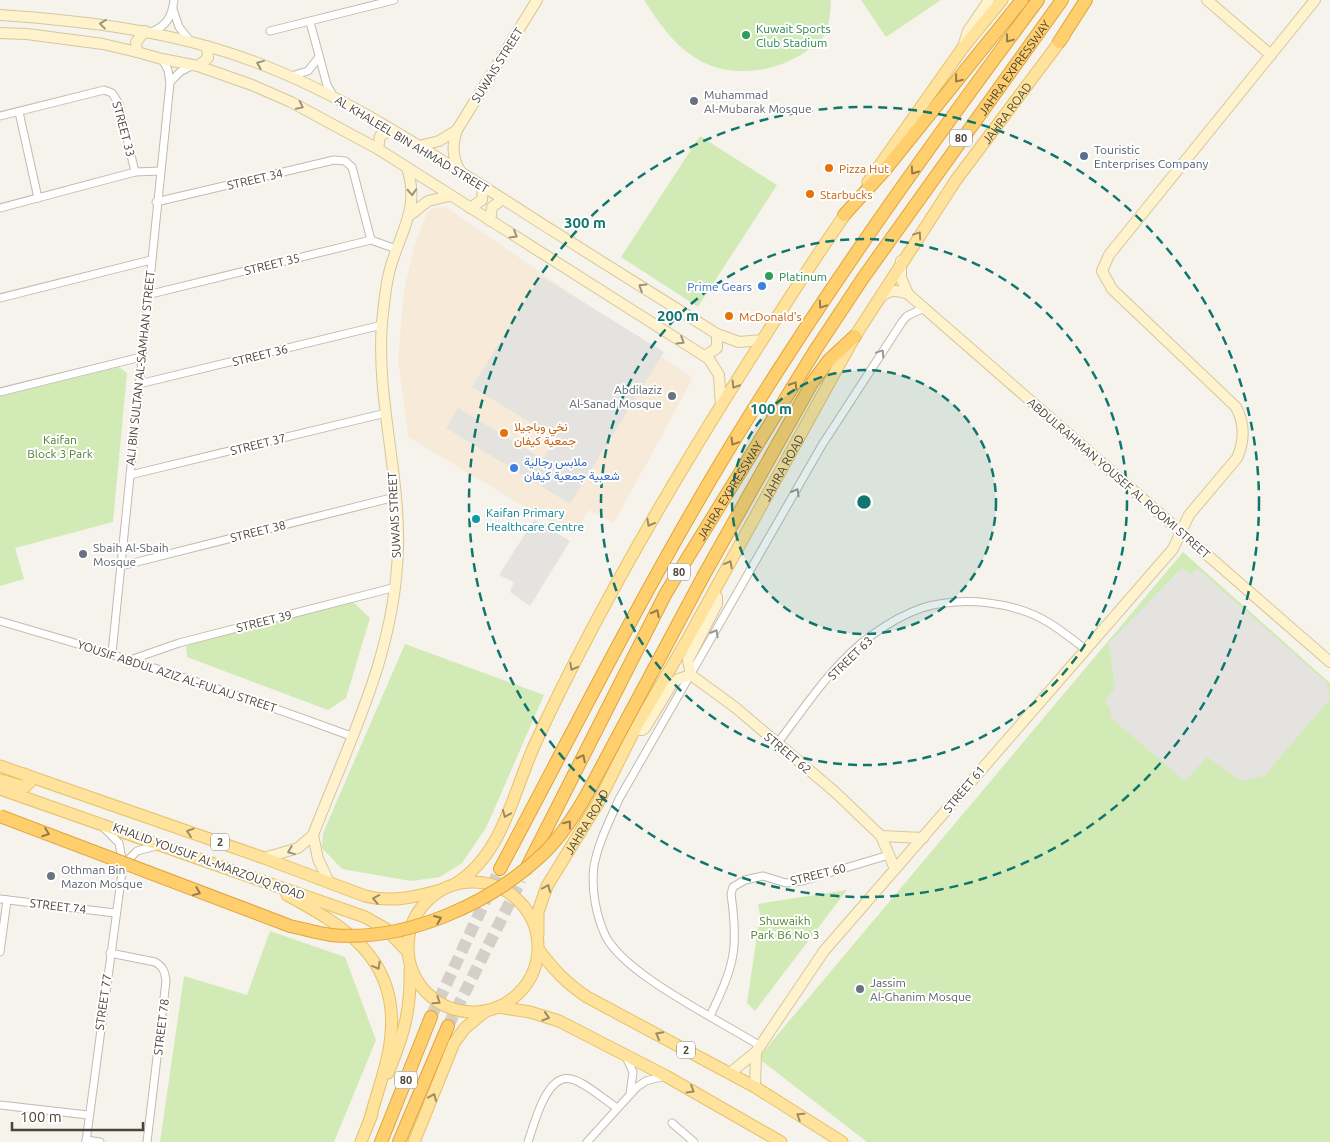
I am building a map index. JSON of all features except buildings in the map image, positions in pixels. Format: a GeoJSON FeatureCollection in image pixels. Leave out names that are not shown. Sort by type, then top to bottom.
{"type":"FeatureCollection","features":[{"type":"Feature","properties":{"kind":"highway"},"geometry":{"type":"LineString","coordinates":[[844,215],[884,171],[1022,0]]}},
{"type":"Feature","properties":{"kind":"highway","name":"JAHRA EXPRESSWAY"},"geometry":{"type":"LineString","coordinates":[[500,869],[650,584],[753,410],[949,121],[1038,0]]}},
{"type":"Feature","properties":{"kind":"highway","name":"JAHRA EXPRESSWAY"},"geometry":{"type":"LineString","coordinates":[[521,880],[666,593],[863,278],[1062,0]]}},
{"type":"Feature","properties":{"kind":"highway"},"geometry":{"type":"LineString","coordinates":[[1060,42],[1086,0]]}},
{"type":"Feature","properties":{"kind":"highway"},"geometry":{"type":"LineString","coordinates":[[0,816],[290,926],[330,934],[370,934],[399,931],[433,922],[463,908],[519,873],[546,851],[567,826],[587,794],[704,575],[812,383],[829,360],[855,336]]}},
{"type":"Feature","properties":{"kind":"highway","name":"80"},"geometry":{"type":"LineString","coordinates":[[381,1142],[431,1017]]}},
{"type":"Feature","properties":{"kind":"highway","name":"80"},"geometry":{"type":"LineString","coordinates":[[399,1142],[448,1026]]}},
{"type":"Feature","properties":{"kind":"main road"},"geometry":{"type":"LineString","coordinates":[[361,1142],[406,1030],[409,1011],[410,966],[408,937],[419,910],[441,890],[455,884],[475,870],[488,854],[535,744],[567,678],[667,493],[844,215],[962,49],[1002,0]]}},
{"type":"Feature","properties":{"kind":"main road","name":"JAHRA ROAD"},"geometry":{"type":"LineString","coordinates":[[538,935],[538,912],[546,886],[598,803],[635,729],[875,302],[956,180],[1094,0]]}},
{"type":"Feature","properties":{"kind":"main road","name":"KHALID YOUSUF AL-MARZOUQ ROAD"},"geometry":{"type":"LineString","coordinates":[[0,766],[264,858],[365,896],[384,900],[405,899],[441,890]]}},
{"type":"Feature","properties":{"kind":"main road"},"geometry":{"type":"LineString","coordinates":[[0,780],[25,787],[30,782],[25,774]]}},
{"type":"Feature","properties":{"kind":"main road","name":"KHALID YOUSUF AL-MARZOUQ ROAD"},"geometry":{"type":"LineString","coordinates":[[0,789],[171,847],[370,919],[392,934],[408,952]]}},
{"type":"Feature","properties":{"kind":"main road"},"geometry":{"type":"LineString","coordinates":[[254,878],[342,927],[365,948],[381,974],[391,1006],[391,1035],[370,1119]]}},
{"type":"Feature","properties":{"kind":"main road"},"geometry":{"type":"LineString","coordinates":[[410,966],[416,979],[434,1000],[459,1011],[486,1011],[498,1008],[512,1000],[531,978],[539,950],[538,935],[532,918],[522,903],[508,891],[482,883],[455,884]]}},
{"type":"Feature","properties":{"kind":"main road","name":"2"},"geometry":{"type":"LineString","coordinates":[[539,950],[568,985],[755,1087],[842,1142]]}},
{"type":"Feature","properties":{"kind":"main road"},"geometry":{"type":"LineString","coordinates":[[498,1008],[530,1012],[559,1021],[623,1052],[780,1142]]}},
{"type":"Feature","properties":{"kind":"main road"},"geometry":{"type":"LineString","coordinates":[[414,1142],[454,1044],[465,1028],[486,1011]]}},
{"type":"Feature","properties":{"kind":"street"},"geometry":{"type":"LineString","coordinates":[[138,52],[138,37],[166,24],[173,9],[174,0]]}},
{"type":"Feature","properties":{"kind":"street"},"geometry":{"type":"LineString","coordinates":[[270,31],[394,0]]}},
{"type":"Feature","properties":{"kind":"street","name":"SUWAIS STREET"},"geometry":{"type":"LineString","coordinates":[[460,171],[453,146],[457,130],[537,0]]}},
{"type":"Feature","properties":{"kind":"street"},"geometry":{"type":"LineString","coordinates":[[962,49],[968,31],[989,0]]}},
{"type":"Feature","properties":{"kind":"street"},"geometry":{"type":"LineString","coordinates":[[1206,0],[1271,55],[1315,0]]}},
{"type":"Feature","properties":{"kind":"street"},"geometry":{"type":"LineString","coordinates":[[173,9],[179,27],[190,42]]}},
{"type":"Feature","properties":{"kind":"street","name":"AL KHALEEL BIN AHMAD STREET"},"geometry":{"type":"LineString","coordinates":[[0,15],[105,24],[148,32],[207,46],[291,76],[335,97],[419,146],[717,334],[739,342],[763,340]]}},
{"type":"Feature","properties":{"kind":"street"},"geometry":{"type":"LineString","coordinates":[[310,22],[327,85],[335,97]]}},
{"type":"Feature","properties":{"kind":"street","name":"AL KHALEEL BIN AHMAD STREET"},"geometry":{"type":"LineString","coordinates":[[0,33],[27,34],[103,44],[195,66],[252,85],[331,122],[378,149],[449,196],[705,356],[714,363],[719,375],[721,406]]}},
{"type":"Feature","properties":{"kind":"street"},"geometry":{"type":"LineString","coordinates":[[170,83],[180,72],[208,58],[207,46]]}},
{"type":"Feature","properties":{"kind":"street","name":"STREET 61"},"geometry":{"type":"LineString","coordinates":[[730,1073],[758,1049],[814,963],[1084,648],[1172,549],[1190,514],[1237,458],[1243,441],[1243,423],[1236,406],[1112,289],[1102,271],[1109,255],[1271,55]]}},
{"type":"Feature","properties":{"kind":"street"},"geometry":{"type":"LineString","coordinates":[[291,76],[308,71],[319,57]]}},
{"type":"Feature","properties":{"kind":"street"},"geometry":{"type":"LineString","coordinates":[[162,59],[168,70],[170,83]]}},
{"type":"Feature","properties":{"kind":"street","name":"ALI BIN SULTAN AL-SAMHAN STREET"},"geometry":{"type":"LineString","coordinates":[[112,653],[156,202],[170,83]]}},
{"type":"Feature","properties":{"kind":"street","name":"STREET 33"},"geometry":{"type":"LineString","coordinates":[[0,116],[96,90],[112,93],[119,104],[135,172]]}},
{"type":"Feature","properties":{"kind":"street"},"geometry":{"type":"LineString","coordinates":[[19,112],[38,198]]}},
{"type":"Feature","properties":{"kind":"street"},"geometry":{"type":"LineString","coordinates":[[378,149],[380,136],[392,130]]}},
{"type":"Feature","properties":{"kind":"street","name":"SUWAIS STREET"},"geometry":{"type":"LineString","coordinates":[[419,146],[439,141],[457,130]]}},
{"type":"Feature","properties":{"kind":"street","name":"STREET 34"},"geometry":{"type":"LineString","coordinates":[[156,202],[334,160],[345,161],[352,167],[371,240]]}},
{"type":"Feature","properties":{"kind":"street","name":"SUWAIS STREET"},"geometry":{"type":"LineString","coordinates":[[313,835],[351,736],[373,686],[385,646],[396,587],[398,546],[386,413],[382,325],[388,274],[410,215],[412,187],[407,168]]}},
{"type":"Feature","properties":{"kind":"street"},"geometry":{"type":"LineString","coordinates":[[0,208],[135,172],[160,171]]}},
{"type":"Feature","properties":{"kind":"street"},"geometry":{"type":"LineString","coordinates":[[470,208],[482,200],[483,186]]}},
{"type":"Feature","properties":{"kind":"street"},"geometry":{"type":"LineString","coordinates":[[410,215],[428,201],[449,196]]}},
{"type":"Feature","properties":{"kind":"street"},"geometry":{"type":"LineString","coordinates":[[490,221],[492,207],[503,199]]}},
{"type":"Feature","properties":{"kind":"street"},"geometry":{"type":"LineString","coordinates":[[371,240],[396,249]]}},
{"type":"Feature","properties":{"kind":"street","name":"STREET 35"},"geometry":{"type":"LineString","coordinates":[[147,295],[371,240]]}},
{"type":"Feature","properties":{"kind":"street"},"geometry":{"type":"LineString","coordinates":[[0,298],[151,260]]}},
{"type":"Feature","properties":{"kind":"street"},"geometry":{"type":"LineString","coordinates":[[901,261],[901,278],[908,294]]}},
{"type":"Feature","properties":{"kind":"street"},"geometry":{"type":"LineString","coordinates":[[875,302],[888,292],[899,291],[908,294]]}},
{"type":"Feature","properties":{"kind":"street","name":"ABDULRAHMAN YOUSEF AL ROOMI STREET"},"geometry":{"type":"LineString","coordinates":[[908,294],[1330,662]]}},
{"type":"Feature","properties":{"kind":"street","name":"JAHRA ROAD"},"geometry":{"type":"LineString","coordinates":[[710,1016],[648,978],[626,962],[607,937],[598,912],[593,888],[594,866],[599,849],[619,798],[822,446],[902,322],[907,316],[924,308]]}},
{"type":"Feature","properties":{"kind":"street","name":"STREET 36"},"geometry":{"type":"LineString","coordinates":[[139,384],[382,325]]}},
{"type":"Feature","properties":{"kind":"street"},"geometry":{"type":"LineString","coordinates":[[705,356],[717,348],[717,334]]}},
{"type":"Feature","properties":{"kind":"street"},"geometry":{"type":"LineString","coordinates":[[0,392],[141,357]]}},
{"type":"Feature","properties":{"kind":"street","name":"STREET 37"},"geometry":{"type":"LineString","coordinates":[[130,475],[386,413]]}},
{"type":"Feature","properties":{"kind":"street","name":"STREET 38"},"geometry":{"type":"LineString","coordinates":[[121,566],[395,497]]}},
{"type":"Feature","properties":{"kind":"street","name":"STREET 39"},"geometry":{"type":"LineString","coordinates":[[132,659],[179,643],[396,587]]}},
{"type":"Feature","properties":{"kind":"street"},"geometry":{"type":"LineString","coordinates":[[635,729],[642,730],[645,728],[675,680],[691,675],[688,660],[717,604],[718,596],[713,592]]}},
{"type":"Feature","properties":{"kind":"street","name":"STREET 63"},"geometry":{"type":"LineString","coordinates":[[777,744],[834,672],[854,651],[871,636],[894,621],[922,608],[960,603],[989,603],[1011,607],[1050,623],[1084,648]]}},
{"type":"Feature","properties":{"kind":"street","name":"YOUSIF ABDUL AZIZ AL-FULAIJ STREET"},"geometry":{"type":"LineString","coordinates":[[0,621],[132,659],[244,696],[351,736]]}},
{"type":"Feature","properties":{"kind":"street","name":"STREET 62"},"geometry":{"type":"LineString","coordinates":[[691,675],[736,708],[881,836],[895,869]]}},
{"type":"Feature","properties":{"kind":"street","name":"STREET 77"},"geometry":{"type":"LineString","coordinates":[[92,820],[116,838],[122,852],[123,865],[88,1115],[86,1141],[100,1142]]}},
{"type":"Feature","properties":{"kind":"street"},"geometry":{"type":"LineString","coordinates":[[264,858],[298,848],[313,835],[318,859],[329,882]]}},
{"type":"Feature","properties":{"kind":"street"},"geometry":{"type":"LineString","coordinates":[[881,836],[923,838]]}},
{"type":"Feature","properties":{"kind":"street"},"geometry":{"type":"LineString","coordinates":[[123,865],[132,854],[141,849],[152,846],[171,847]]}},
{"type":"Feature","properties":{"kind":"street","name":"STREET 60"},"geometry":{"type":"LineString","coordinates":[[710,1016],[728,978],[734,959],[736,944],[731,894],[733,886],[745,880],[762,876],[786,883],[802,880],[889,855]]}},
{"type":"Feature","properties":{"kind":"street"},"geometry":{"type":"LineString","coordinates":[[0,952],[3,899]]}},
{"type":"Feature","properties":{"kind":"street","name":"STREET 74"},"geometry":{"type":"LineString","coordinates":[[3,899],[115,912]]}},
{"type":"Feature","properties":{"kind":"street","name":"STREET 78"},"geometry":{"type":"LineString","coordinates":[[110,953],[155,962],[161,965],[165,974],[147,1142]]}},
{"type":"Feature","properties":{"kind":"street"},"geometry":{"type":"LineString","coordinates":[[710,1016],[758,1049],[755,1087]]}},
{"type":"Feature","properties":{"kind":"street"},"geometry":{"type":"LineString","coordinates":[[623,1052],[633,1072],[630,1094]]}},
{"type":"Feature","properties":{"kind":"street"},"geometry":{"type":"LineString","coordinates":[[587,1142],[630,1094],[646,1081],[666,1076]]}},
{"type":"Feature","properties":{"kind":"street"},"geometry":{"type":"LineString","coordinates":[[528,1142],[549,1088],[561,1080],[573,1079],[617,1108]]}},
{"type":"Feature","properties":{"kind":"street"},"geometry":{"type":"LineString","coordinates":[[0,1105],[88,1115]]}},
{"type":"Feature","properties":{"kind":"street"},"geometry":{"type":"LineString","coordinates":[[672,1122],[694,1142]]}},
{"type":"Feature","properties":{"kind":"shaded area"},"geometry":{"type":"Polygon","coordinates":[[[446,207],[693,378],[614,523],[589,510],[572,535],[408,437],[398,359],[404,291],[414,247],[427,213],[434,208],[446,207]]]}},
{"type":"Feature","properties":{"kind":"shaded area"},"geometry":{"type":"Polygon","coordinates":[[[541,276],[664,352],[570,504],[446,428],[458,408],[543,459],[556,438],[472,387],[541,276]]]}},
{"type":"Feature","properties":{"kind":"shaded area"},"geometry":{"type":"Polygon","coordinates":[[[534,520],[570,541],[530,606],[510,592],[514,582],[499,575],[534,520]]]}},
{"type":"Feature","properties":{"kind":"shaded area"},"geometry":{"type":"Polygon","coordinates":[[[1182,568],[1190,575],[1197,568],[1326,682],[1330,699],[1264,776],[1242,781],[1207,757],[1185,781],[1111,718],[1110,709],[1105,701],[1115,688],[1109,643],[1182,568]]]}},
{"type":"Feature","properties":{"kind":"green space","name":"Kuwait Sports Club Stadium"},"geometry":{"type":"Polygon","coordinates":[[[644,0],[831,0],[827,29],[823,37],[801,55],[776,66],[748,71],[734,71],[707,64],[687,52],[671,37],[644,0]]]}},
{"type":"Feature","properties":{"kind":"green space"},"geometry":{"type":"Polygon","coordinates":[[[861,0],[941,0],[886,37],[861,0]]]}},
{"type":"Feature","properties":{"kind":"green space"},"geometry":{"type":"Polygon","coordinates":[[[700,136],[777,185],[698,307],[621,257],[700,136]]]}},
{"type":"Feature","properties":{"kind":"green space","name":"Kaifan Block 3 Park"},"geometry":{"type":"Polygon","coordinates":[[[119,367],[127,373],[113,522],[15,548],[24,579],[0,586],[0,396],[119,367]]]}},
{"type":"Feature","properties":{"kind":"green space"},"geometry":{"type":"Polygon","coordinates":[[[1183,552],[1330,683],[1330,1142],[867,1142],[758,1058],[1183,552]]]}},
{"type":"Feature","properties":{"kind":"green space"},"geometry":{"type":"Polygon","coordinates":[[[352,601],[370,618],[346,698],[328,710],[187,657],[186,646],[352,601]]]}},
{"type":"Feature","properties":{"kind":"green space"},"geometry":{"type":"Polygon","coordinates":[[[405,644],[544,695],[486,828],[462,863],[440,877],[411,881],[342,869],[322,848],[323,833],[405,644]]]}},
{"type":"Feature","properties":{"kind":"green space","name":"Shuwaikh Park B6 No 3"},"geometry":{"type":"Polygon","coordinates":[[[847,890],[755,1011],[747,1003],[760,915],[758,904],[847,890]]]}},
{"type":"Feature","properties":{"kind":"green space"},"geometry":{"type":"Polygon","coordinates":[[[270,931],[345,957],[376,1040],[334,1142],[160,1142],[184,976],[247,995],[270,931]]]}},
{"type":"Feature","properties":{"kind":"tunnel"},"geometry":{"type":"LineString","coordinates":[[431,1017],[500,869]]}},
{"type":"Feature","properties":{"kind":"tunnel"},"geometry":{"type":"LineString","coordinates":[[448,1026],[521,880]]}},
{"type":"Feature","properties":{"kind":"place","name":"Kuwait Sports Club Stadium"},"geometry":{"type":"Point","coordinates":[746,35]}},
{"type":"Feature","properties":{"kind":"place","name":"Muhammad Al-Mubarak Mosque"},"geometry":{"type":"Point","coordinates":[694,101]}},
{"type":"Feature","properties":{"kind":"place","name":"Touristic Enterprises Company"},"geometry":{"type":"Point","coordinates":[1084,156]}},
{"type":"Feature","properties":{"kind":"place","name":"Pizza Hut"},"geometry":{"type":"Point","coordinates":[829,168]}},
{"type":"Feature","properties":{"kind":"place","name":"Starbucks"},"geometry":{"type":"Point","coordinates":[810,194]}},
{"type":"Feature","properties":{"kind":"place","name":"Platinum"},"geometry":{"type":"Point","coordinates":[769,276]}},
{"type":"Feature","properties":{"kind":"place","name":"Prime Gears"},"geometry":{"type":"Point","coordinates":[762,286]}},
{"type":"Feature","properties":{"kind":"place","name":"McDonald's"},"geometry":{"type":"Point","coordinates":[729,316]}},
{"type":"Feature","properties":{"kind":"place","name":"Abdilaziz Al-Sanad Mosque"},"geometry":{"type":"Point","coordinates":[672,396]}},
{"type":"Feature","properties":{"kind":"place","name":"نخي وباجيلا جمعية كيفان"},"geometry":{"type":"Point","coordinates":[504,433]}},
{"type":"Feature","properties":{"kind":"place","name":"ملابس رجالية شعبية جمعية كيفان"},"geometry":{"type":"Point","coordinates":[514,468]}},
{"type":"Feature","properties":{"kind":"place","name":"Kaifan Primary Healthcare Centre"},"geometry":{"type":"Point","coordinates":[476,519]}},
{"type":"Feature","properties":{"kind":"place","name":"Sbaih Al-Sbaih Mosque"},"geometry":{"type":"Point","coordinates":[83,554]}},
{"type":"Feature","properties":{"kind":"place","name":"Othman Bin Mazon Mosque"},"geometry":{"type":"Point","coordinates":[51,876]}},
{"type":"Feature","properties":{"kind":"place","name":"Jassim Al-Ghanim Mosque"},"geometry":{"type":"Point","coordinates":[860,989]}}]}
